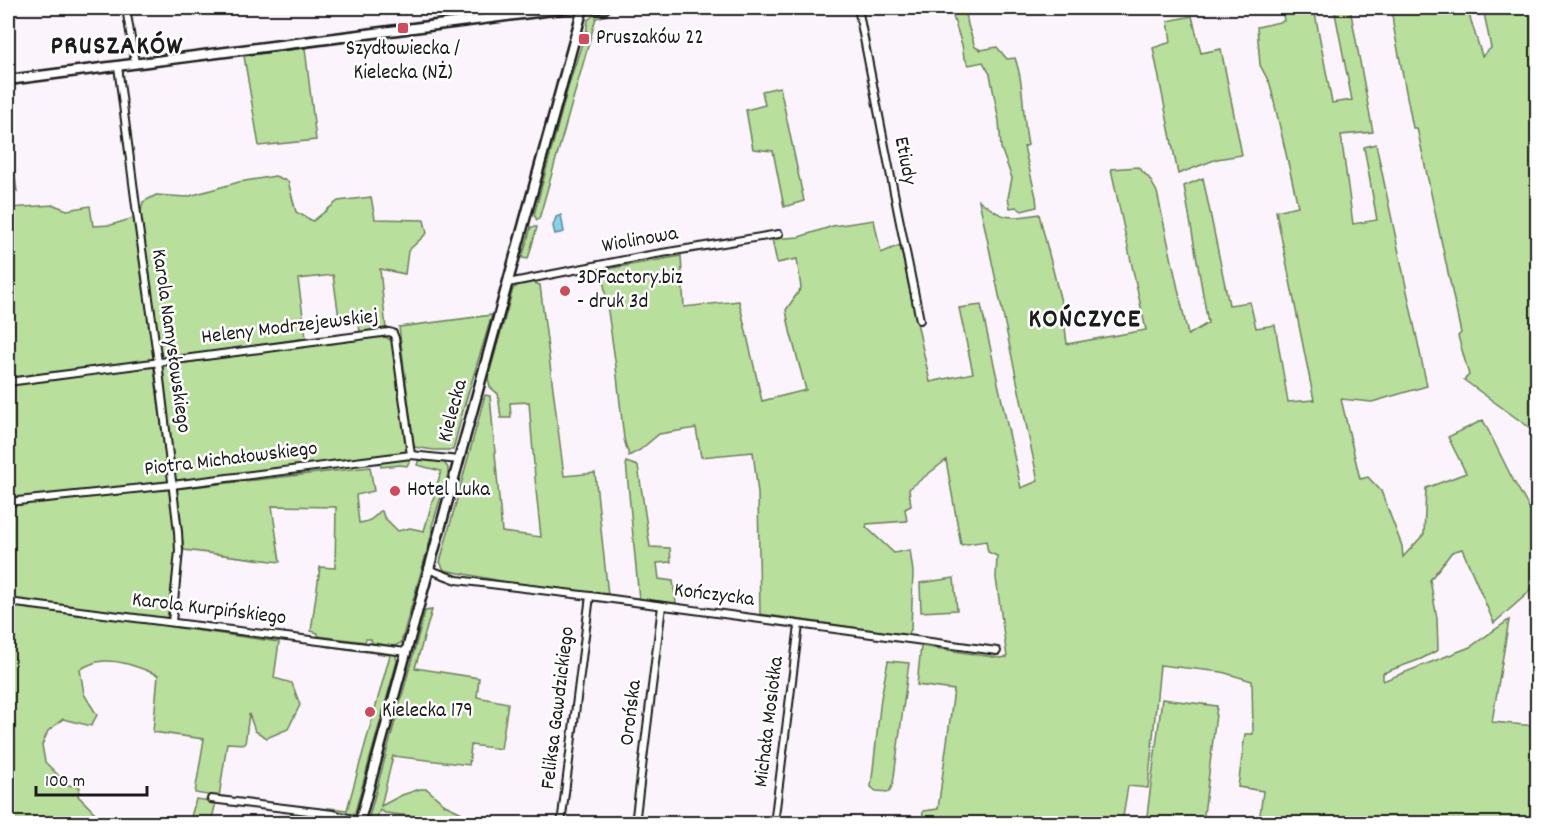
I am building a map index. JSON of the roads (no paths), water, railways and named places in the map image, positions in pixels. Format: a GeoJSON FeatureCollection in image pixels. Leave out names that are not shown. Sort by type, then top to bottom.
{"type":"FeatureCollection","features":[{"type":"Feature","properties":{"kind":"main road"},"geometry":{"type":"LineString","coordinates":[[8,80],[569,8]]}},
{"type":"Feature","properties":{"kind":"main road","name":"Kielecka"},"geometry":{"type":"LineString","coordinates":[[359,822],[583,8]]}},
{"type":"Feature","properties":{"kind":"main road"},"geometry":{"type":"LineString","coordinates":[[588,8],[605,8]]}},
{"type":"Feature","properties":{"kind":"street"},"geometry":{"type":"LineString","coordinates":[[126,8],[135,63]]}},
{"type":"Feature","properties":{"kind":"street","name":"Etiudy"},"geometry":{"type":"LineString","coordinates":[[858,8],[920,320]]}},
{"type":"Feature","properties":{"kind":"street","name":"Karola Namysłowskiego"},"geometry":{"type":"LineString","coordinates":[[118,66],[158,362],[180,551],[172,622]]}},
{"type":"Feature","properties":{"kind":"street","name":"Wiolinowa"},"geometry":{"type":"LineString","coordinates":[[508,283],[650,255],[779,234]]}},
{"type":"Feature","properties":{"kind":"street","name":"Heleny Modrzejewskiej"},"geometry":{"type":"LineString","coordinates":[[8,382],[388,332],[393,333],[395,338],[411,454]]}},
{"type":"Feature","properties":{"kind":"street","name":"Piotra Michałowskiego"},"geometry":{"type":"LineString","coordinates":[[8,502],[172,485],[411,454],[459,460]]}},
{"type":"Feature","properties":{"kind":"street","name":"Kończycka"},"geometry":{"type":"LineString","coordinates":[[429,569],[457,580],[997,651]]}},
{"type":"Feature","properties":{"kind":"street","name":"Feliksa Gawdzickiego"},"geometry":{"type":"LineString","coordinates":[[561,824],[590,596]]}},
{"type":"Feature","properties":{"kind":"street","name":"Karola Kurpińskiego"},"geometry":{"type":"LineString","coordinates":[[8,602],[406,652]]}},
{"type":"Feature","properties":{"kind":"street","name":"Orońska"},"geometry":{"type":"LineString","coordinates":[[635,824],[662,606]]}},
{"type":"Feature","properties":{"kind":"street","name":"Michała Mosiołka"},"geometry":{"type":"LineString","coordinates":[[774,824],[799,624]]}},
{"type":"Feature","properties":{"kind":"street"},"geometry":{"type":"LineString","coordinates":[[211,799],[333,814],[359,822]]}},
{"type":"Feature","properties":{"kind":"water"},"geometry":{"type":"Polygon","coordinates":[[[561,215],[564,232],[555,234],[553,226],[556,217],[561,215]]]}},
{"type":"Feature","properties":{"kind":"place","name":"Szydłowiecka / Kielecka (NŻ)"},"geometry":{"type":"Point","coordinates":[403,28]}},
{"type":"Feature","properties":{"kind":"place","name":"Pruszaków 22"},"geometry":{"type":"Point","coordinates":[584,39]}},
{"type":"Feature","properties":{"kind":"place","name":"3DFactory.biz - druk 3d"},"geometry":{"type":"Point","coordinates":[565,291]}},
{"type":"Feature","properties":{"kind":"place","name":"Hotel Luka"},"geometry":{"type":"Point","coordinates":[395,491]}},
{"type":"Feature","properties":{"kind":"place","name":"Kielecka 179"},"geometry":{"type":"Point","coordinates":[370,712]}},
{"type":"Feature","properties":{"kind":"district","name":"PRUSZAKÓW"},"geometry":{"type":"Point","coordinates":[117,47]}},
{"type":"Feature","properties":{"kind":"district","name":"KOŃCZYCE"},"geometry":{"type":"Point","coordinates":[1085,320]}}]}
